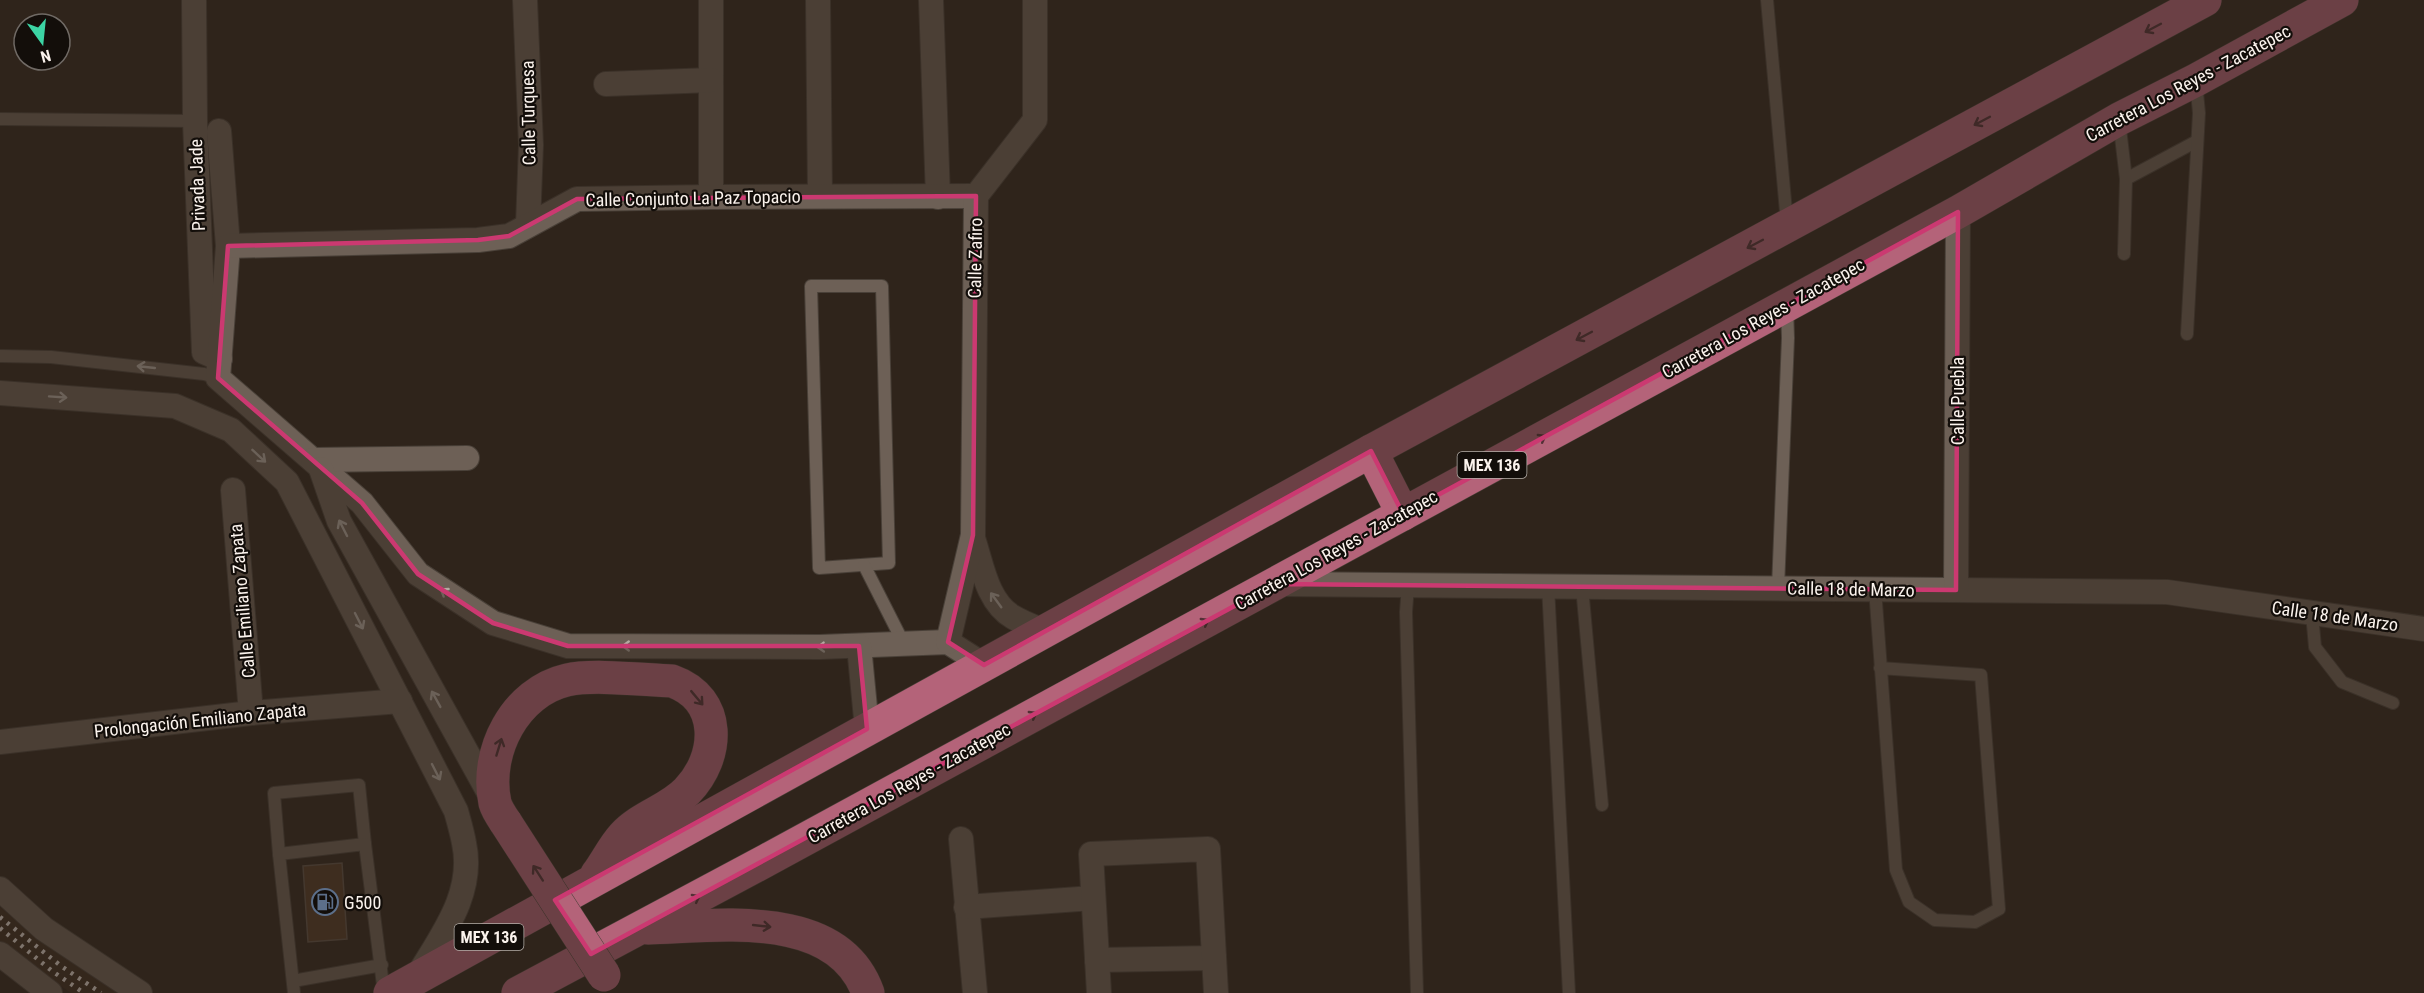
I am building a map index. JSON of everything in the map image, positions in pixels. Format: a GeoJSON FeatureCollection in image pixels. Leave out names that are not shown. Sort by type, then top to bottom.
{"type":"FeatureCollection","features":[{"type":"Feature","properties":{"kind":"main road","name":"MEX 136"},"geometry":{"type":"LineString","coordinates":[[395,979],[595,878],[1371,451],[2205,0]]}},
{"type":"Feature","properties":{"kind":"main road","name":"Carretera Los Reyes - Zacatepec"},"geometry":{"type":"LineString","coordinates":[[518,993],[1275,584],[1958,212],[2119,119],[2196,80],[2342,0]]}},
{"type":"Feature","properties":{"kind":"main road"},"geometry":{"type":"LineString","coordinates":[[1371,451],[1403,513]]}},
{"type":"Feature","properties":{"kind":"main road"},"geometry":{"type":"LineString","coordinates":[[595,878],[623,836],[644,818],[686,792],[702,770],[710,748],[711,727],[702,702],[692,690],[672,681],[575,678],[552,685],[537,693],[514,716],[500,745],[494,776],[501,814],[609,984]]}},
{"type":"Feature","properties":{"kind":"main road"},"geometry":{"type":"LineString","coordinates":[[640,928],[739,925],[797,932],[838,950],[853,964],[868,993]]}},
{"type":"Feature","properties":{"kind":"street","name":"Privada Jade"},"geometry":{"type":"LineString","coordinates":[[194,0],[195,121],[204,352],[219,368]]}},
{"type":"Feature","properties":{"kind":"street","name":"Calle Turquesa"},"geometry":{"type":"LineString","coordinates":[[525,0],[531,145],[528,225]]}},
{"type":"Feature","properties":{"kind":"street"},"geometry":{"type":"LineString","coordinates":[[711,0],[711,196]]}},
{"type":"Feature","properties":{"kind":"street"},"geometry":{"type":"LineString","coordinates":[[818,0],[820,196]]}},
{"type":"Feature","properties":{"kind":"street"},"geometry":{"type":"LineString","coordinates":[[931,0],[938,197]]}},
{"type":"Feature","properties":{"kind":"street","name":"Calle Zafiro"},"geometry":{"type":"LineString","coordinates":[[948,642],[973,535],[976,196],[1035,120],[1035,0]]}},
{"type":"Feature","properties":{"kind":"street"},"geometry":{"type":"LineString","coordinates":[[606,84],[711,80]]}},
{"type":"Feature","properties":{"kind":"street"},"geometry":{"type":"LineString","coordinates":[[219,131],[228,246],[219,368],[251,406],[362,503],[418,574],[493,623],[568,646],[859,646],[948,642],[984,664]]}},
{"type":"Feature","properties":{"kind":"street","name":"Calle Conjunto La Paz Topacio"},"geometry":{"type":"LineString","coordinates":[[228,246],[478,240],[509,236],[577,199],[711,196],[976,196]]}},
{"type":"Feature","properties":{"kind":"street","name":"Calle Puebla"},"geometry":{"type":"LineString","coordinates":[[1956,590],[1958,212]]}},
{"type":"Feature","properties":{"kind":"street"},"geometry":{"type":"LineString","coordinates":[[0,393],[175,406],[231,430],[287,482],[456,811],[465,845],[466,874],[461,897],[450,922],[395,979]]}},
{"type":"Feature","properties":{"kind":"street"},"geometry":{"type":"LineString","coordinates":[[231,430],[251,406]]}},
{"type":"Feature","properties":{"kind":"street"},"geometry":{"type":"LineString","coordinates":[[317,464],[467,458]]}},
{"type":"Feature","properties":{"kind":"street"},"geometry":{"type":"LineString","coordinates":[[317,464],[339,521],[501,814]]}},
{"type":"Feature","properties":{"kind":"street","name":"Calle Emiliano Zapata"},"geometry":{"type":"LineString","coordinates":[[233,490],[251,713]]}},
{"type":"Feature","properties":{"kind":"street","name":"Calle Zafiro"},"geometry":{"type":"LineString","coordinates":[[973,535],[990,591],[997,603],[1012,617],[1044,631]]}},
{"type":"Feature","properties":{"kind":"street","name":"Calle 18 de Marzo"},"geometry":{"type":"LineString","coordinates":[[1275,584],[2167,592],[2424,629]]}},
{"type":"Feature","properties":{"kind":"street"},"geometry":{"type":"LineString","coordinates":[[859,646],[867,729]]}},
{"type":"Feature","properties":{"kind":"street","name":"Prolongación Emiliano Zapata"},"geometry":{"type":"LineString","coordinates":[[0,742],[251,713],[400,701]]}},
{"type":"Feature","properties":{"kind":"street"},"geometry":{"type":"LineString","coordinates":[[961,839],[975,993]]}},
{"type":"Feature","properties":{"kind":"street"},"geometry":{"type":"LineString","coordinates":[[1099,993],[1091,854],[1208,849],[1216,993]]}},
{"type":"Feature","properties":{"kind":"street"},"geometry":{"type":"LineString","coordinates":[[0,889],[45,929],[140,993]]}},
{"type":"Feature","properties":{"kind":"street"},"geometry":{"type":"LineString","coordinates":[[966,907],[1093,898]]}},
{"type":"Feature","properties":{"kind":"street"},"geometry":{"type":"LineString","coordinates":[[0,954],[50,993]]}},
{"type":"Feature","properties":{"kind":"street"},"geometry":{"type":"LineString","coordinates":[[1097,960],[1214,958]]}},
{"type":"Feature","properties":{"kind":"lane"},"geometry":{"type":"LineString","coordinates":[[1767,0],[1787,226]]}},
{"type":"Feature","properties":{"kind":"lane"},"geometry":{"type":"LineString","coordinates":[[2187,334],[2199,113],[2196,80]]}},
{"type":"Feature","properties":{"kind":"lane"},"geometry":{"type":"LineString","coordinates":[[0,119],[195,121]]}},
{"type":"Feature","properties":{"kind":"lane"},"geometry":{"type":"LineString","coordinates":[[2119,119],[2126,179],[2124,254]]}},
{"type":"Feature","properties":{"kind":"lane"},"geometry":{"type":"LineString","coordinates":[[2126,179],[2198,141]]}},
{"type":"Feature","properties":{"kind":"lane"},"geometry":{"type":"LineString","coordinates":[[811,286],[882,286],[889,563],[864,565],[819,568],[811,286]]}},
{"type":"Feature","properties":{"kind":"lane"},"geometry":{"type":"LineString","coordinates":[[1778,588],[1788,338],[1786,304]]}},
{"type":"Feature","properties":{"kind":"lane"},"geometry":{"type":"LineString","coordinates":[[0,356],[62,358],[193,373],[219,368]]}},
{"type":"Feature","properties":{"kind":"lane"},"geometry":{"type":"LineString","coordinates":[[864,565],[904,644]]}},
{"type":"Feature","properties":{"kind":"lane"},"geometry":{"type":"LineString","coordinates":[[1408,585],[1406,612],[1417,993]]}},
{"type":"Feature","properties":{"kind":"lane"},"geometry":{"type":"LineString","coordinates":[[1548,586],[1569,993]]}},
{"type":"Feature","properties":{"kind":"lane"},"geometry":{"type":"LineString","coordinates":[[1582,587],[1602,806]]}},
{"type":"Feature","properties":{"kind":"lane"},"geometry":{"type":"LineString","coordinates":[[1875,589],[1880,668],[1896,870],[1909,902],[1935,920],[1975,922],[1999,909],[1981,675],[1880,668]]}},
{"type":"Feature","properties":{"kind":"lane"},"geometry":{"type":"LineString","coordinates":[[2312,614],[2315,647],[2342,682],[2393,703]]}},
{"type":"Feature","properties":{"kind":"lane"},"geometry":{"type":"LineString","coordinates":[[358,785],[364,844],[395,979],[293,987],[274,793],[358,785]]}},
{"type":"Feature","properties":{"kind":"lane"},"geometry":{"type":"LineString","coordinates":[[279,854],[364,844]]}},
{"type":"Feature","properties":{"kind":"lane"},"geometry":{"type":"LineString","coordinates":[[384,993],[395,979]]}},
{"type":"Feature","properties":{"kind":"highlighted area"},"geometry":{"type":"Polygon","coordinates":[[[976,196],[973,535],[948,642],[984,665],[1371,451],[1403,514],[1958,212],[1956,590],[1275,584],[591,954],[555,900],[867,729],[859,646],[568,646],[493,623],[418,574],[362,503],[218,378],[228,246],[478,240],[509,236],[577,199],[976,196]]]}},
{"type":"Feature","properties":{"kind":"shaded area"},"geometry":{"type":"Polygon","coordinates":[[[0,907],[41,941],[119,993],[71,993],[46,976],[0,941],[0,907]]]}},
{"type":"Feature","properties":{"kind":"building","name":"G500"},"geometry":{"type":"Polygon","coordinates":[[[342,863],[347,939],[308,942],[303,866],[342,863]]]}},
{"type":"Feature","properties":{"kind":"railway"},"geometry":{"type":"LineString","coordinates":[[0,917],[61,966],[101,993]]}},
{"type":"Feature","properties":{"kind":"railway"},"geometry":{"type":"LineString","coordinates":[[0,928],[52,971],[84,993]]}},
{"type":"Feature","properties":{"kind":"place","name":"G500"},"geometry":{"type":"Point","coordinates":[325,902]}}]}
